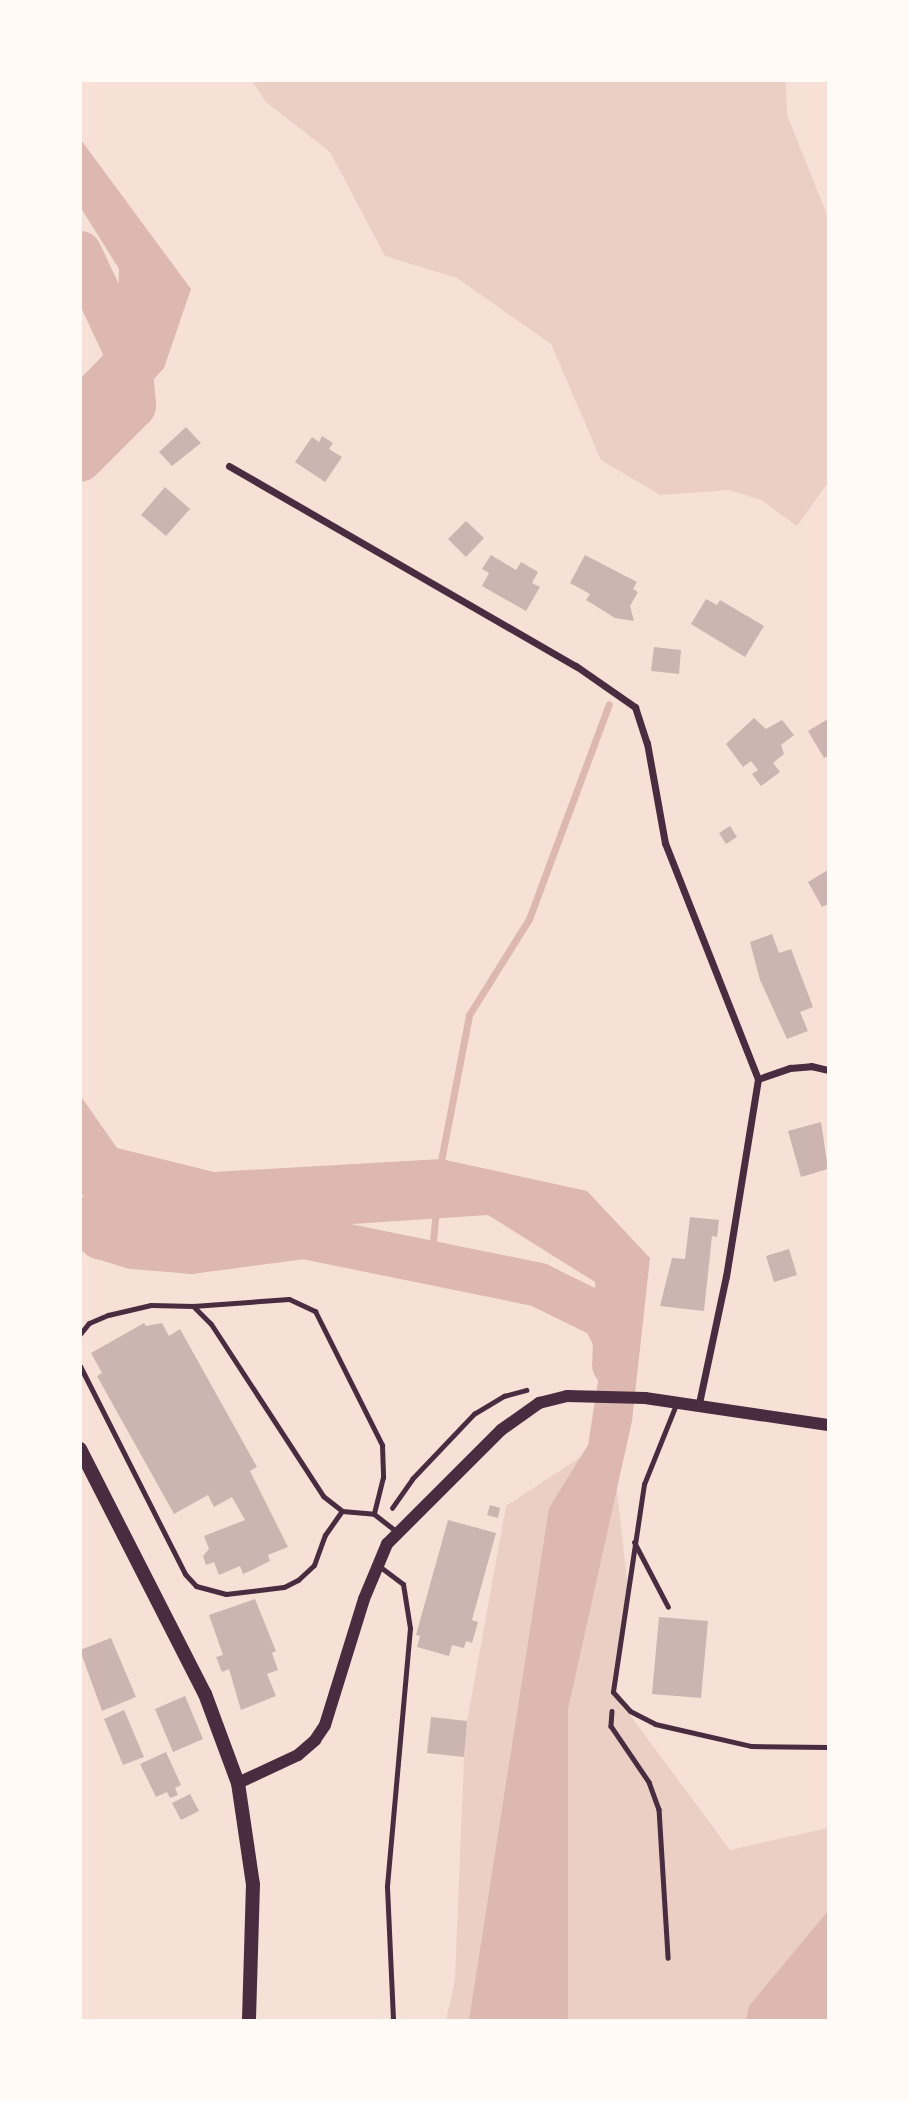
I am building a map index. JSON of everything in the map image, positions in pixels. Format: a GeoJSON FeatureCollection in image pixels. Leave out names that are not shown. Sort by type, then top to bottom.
{"type":"FeatureCollection","features":[{"type":"Feature","properties":{"kind":"main road"},"geometry":{"type":"LineString","coordinates":[[80,1448],[205,1694],[238,1783],[253,1884],[249,2021]]}},
{"type":"Feature","properties":{"kind":"street"},"geometry":{"type":"LineString","coordinates":[[229,466],[576,666],[635,707],[648,743],[665,843],[758,1079],[726,1276],[699,1403]]}},
{"type":"Feature","properties":{"kind":"street"},"geometry":{"type":"LineString","coordinates":[[758,1079],[790,1068],[811,1066],[828,1070]]}},
{"type":"Feature","properties":{"kind":"street"},"geometry":{"type":"LineString","coordinates":[[238,1783],[298,1755],[325,1725],[377,1565],[397,1531],[500,1430],[539,1403],[590,1395],[645,1398],[699,1403],[828,1425]]}},
{"type":"Feature","properties":{"kind":"lane"},"geometry":{"type":"LineString","coordinates":[[80,1334],[89,1323],[108,1315],[150,1305],[193,1307],[289,1299],[316,1311],[382,1445],[383,1477],[374,1514]]}},
{"type":"Feature","properties":{"kind":"lane"},"geometry":{"type":"LineString","coordinates":[[193,1307],[211,1324],[323,1496],[342,1511],[374,1514],[397,1531]]}},
{"type":"Feature","properties":{"kind":"lane"},"geometry":{"type":"LineString","coordinates":[[80,1366],[185,1574],[196,1586],[226,1594],[284,1587],[298,1580],[314,1565],[325,1535],[342,1511]]}},
{"type":"Feature","properties":{"kind":"lane"},"geometry":{"type":"LineString","coordinates":[[678,1401],[644,1484],[613,1692],[630,1711],[655,1724],[751,1746],[828,1747]]}},
{"type":"Feature","properties":{"kind":"lane"},"geometry":{"type":"LineString","coordinates":[[634,1541],[668,1607]]}},
{"type":"Feature","properties":{"kind":"lane"},"geometry":{"type":"LineString","coordinates":[[377,1565],[403,1584],[410,1628],[387,1887],[393,2021]]}},
{"type":"Feature","properties":{"kind":"path"},"geometry":{"type":"LineString","coordinates":[[383,1520],[445,1441],[474,1414]]}},
{"type":"Feature","properties":{"kind":"path"},"geometry":{"type":"LineString","coordinates":[[613,1692],[611,1726],[649,1782],[659,1809],[668,1958]]}},
{"type":"Feature","properties":{"kind":"shaded area"},"geometry":{"type":"Polygon","coordinates":[[[252,81],[786,81],[787,115],[828,217],[827,484],[797,526],[761,500],[729,490],[660,495],[601,460],[551,344],[457,278],[385,256],[330,152],[266,102],[252,81]]]}},
{"type":"Feature","properties":{"kind":"shaded area"},"geometry":{"type":"Polygon","coordinates":[[[81,140],[191,289],[164,368],[81,459],[81,378],[117,341],[119,269],[81,208],[81,140]]]}},
{"type":"Feature","properties":{"kind":"shaded area"},"geometry":{"type":"Polygon","coordinates":[[[80,1095],[117,1148],[214,1172],[441,1159],[587,1191],[650,1258],[632,1421],[568,1709],[568,2020],[469,2020],[549,1508],[588,1445],[599,1375],[595,1282],[488,1215],[126,1239],[81,1193],[80,1095]]]}},
{"type":"Feature","properties":{"kind":"shaded area"},"geometry":{"type":"Polygon","coordinates":[[[611,1437],[628,1589],[613,1692],[730,1850],[828,1828],[828,2020],[446,2021],[455,1979],[465,1733],[506,1506],[611,1437]]]}},
{"type":"Feature","properties":{"kind":"shaded area"},"geometry":{"type":"Polygon","coordinates":[[[828,1911],[828,1992],[799,2020],[746,2020],[749,2006],[828,1911]]]}},
{"type":"Feature","properties":{"kind":"building"},"geometry":{"type":"Polygon","coordinates":[[[186,427],[201,443],[172,466],[159,452],[186,427]]]}},
{"type":"Feature","properties":{"kind":"building"},"geometry":{"type":"Polygon","coordinates":[[[322,436],[333,443],[329,449],[342,457],[325,482],[295,462],[312,437],[319,442],[322,436]]]}},
{"type":"Feature","properties":{"kind":"building"},"geometry":{"type":"Polygon","coordinates":[[[165,487],[190,509],[166,536],[141,515],[165,487]]]}},
{"type":"Feature","properties":{"kind":"building"},"geometry":{"type":"Polygon","coordinates":[[[466,521],[484,538],[466,557],[448,539],[466,521]]]}},
{"type":"Feature","properties":{"kind":"building"},"geometry":{"type":"Polygon","coordinates":[[[491,555],[516,570],[521,562],[538,572],[532,583],[540,587],[526,611],[482,586],[489,573],[482,569],[491,555]]]}},
{"type":"Feature","properties":{"kind":"building"},"geometry":{"type":"Polygon","coordinates":[[[585,555],[637,582],[633,589],[638,592],[630,606],[634,621],[615,618],[586,600],[590,594],[570,583],[585,555]]]}},
{"type":"Feature","properties":{"kind":"building"},"geometry":{"type":"Polygon","coordinates":[[[706,599],[717,605],[720,600],[764,626],[745,657],[691,624],[706,599]]]}},
{"type":"Feature","properties":{"kind":"building"},"geometry":{"type":"Polygon","coordinates":[[[654,647],[681,650],[679,674],[651,671],[654,647]]]}},
{"type":"Feature","properties":{"kind":"building"},"geometry":{"type":"Polygon","coordinates":[[[754,718],[766,729],[782,720],[794,735],[781,745],[784,754],[773,763],[780,772],[761,786],[752,774],[758,770],[751,761],[743,767],[726,744],[754,718]]]}},
{"type":"Feature","properties":{"kind":"building"},"geometry":{"type":"Polygon","coordinates":[[[828,719],[828,756],[824,758],[808,731],[828,719]]]}},
{"type":"Feature","properties":{"kind":"building"},"geometry":{"type":"Polygon","coordinates":[[[730,826],[737,837],[726,844],[719,833],[730,826]]]}},
{"type":"Feature","properties":{"kind":"building"},"geometry":{"type":"Polygon","coordinates":[[[828,870],[828,904],[822,907],[808,882],[828,870]]]}},
{"type":"Feature","properties":{"kind":"building"},"geometry":{"type":"Polygon","coordinates":[[[772,934],[779,953],[791,949],[813,1007],[800,1012],[808,1031],[787,1039],[760,980],[750,942],[772,934]]]}},
{"type":"Feature","properties":{"kind":"building"},"geometry":{"type":"Polygon","coordinates":[[[821,1122],[828,1169],[801,1177],[788,1131],[821,1122]]]}},
{"type":"Feature","properties":{"kind":"building"},"geometry":{"type":"Polygon","coordinates":[[[690,1217],[719,1220],[717,1237],[712,1236],[704,1311],[660,1306],[672,1258],[685,1259],[690,1217]]]}},
{"type":"Feature","properties":{"kind":"building"},"geometry":{"type":"Polygon","coordinates":[[[789,1249],[797,1275],[774,1282],[766,1256],[789,1249]]]}},
{"type":"Feature","properties":{"kind":"building"},"geometry":{"type":"Polygon","coordinates":[[[144,1323],[146,1326],[162,1323],[169,1336],[180,1329],[257,1467],[250,1471],[288,1547],[268,1555],[270,1561],[243,1574],[240,1566],[219,1575],[214,1562],[206,1565],[203,1556],[209,1549],[204,1536],[245,1520],[232,1497],[214,1507],[208,1495],[174,1514],[97,1376],[102,1373],[91,1353],[144,1323]]]}},
{"type":"Feature","properties":{"kind":"building"},"geometry":{"type":"Polygon","coordinates":[[[490,1505],[500,1508],[498,1518],[487,1515],[490,1505]]]}},
{"type":"Feature","properties":{"kind":"building"},"geometry":{"type":"Polygon","coordinates":[[[448,1520],[496,1533],[472,1620],[478,1622],[472,1643],[466,1641],[464,1648],[452,1645],[449,1656],[417,1647],[420,1636],[416,1635],[448,1520]]]}},
{"type":"Feature","properties":{"kind":"building"},"geometry":{"type":"Polygon","coordinates":[[[255,1599],[276,1651],[272,1653],[278,1670],[267,1674],[276,1696],[241,1710],[229,1669],[222,1672],[216,1657],[223,1655],[209,1615],[255,1599]]]}},
{"type":"Feature","properties":{"kind":"building"},"geometry":{"type":"Polygon","coordinates":[[[659,1617],[708,1621],[701,1698],[652,1694],[659,1617]]]}},
{"type":"Feature","properties":{"kind":"building"},"geometry":{"type":"Polygon","coordinates":[[[111,1638],[136,1697],[102,1711],[80,1650],[111,1638]]]}},
{"type":"Feature","properties":{"kind":"building"},"geometry":{"type":"Polygon","coordinates":[[[185,1696],[203,1739],[173,1752],[155,1709],[185,1696]]]}},
{"type":"Feature","properties":{"kind":"building"},"geometry":{"type":"Polygon","coordinates":[[[124,1710],[144,1757],[123,1765],[104,1719],[124,1710]]]}},
{"type":"Feature","properties":{"kind":"building"},"geometry":{"type":"Polygon","coordinates":[[[431,1717],[467,1721],[464,1757],[427,1753],[431,1717]]]}},
{"type":"Feature","properties":{"kind":"building"},"geometry":{"type":"Polygon","coordinates":[[[166,1752],[181,1785],[175,1788],[178,1795],[170,1798],[167,1792],[156,1797],[140,1764],[166,1752]]]}},
{"type":"Feature","properties":{"kind":"building"},"geometry":{"type":"Polygon","coordinates":[[[190,1794],[199,1811],[181,1820],[172,1803],[190,1794]]]}},
{"type":"Feature","properties":{"kind":"waterway"},"geometry":{"type":"LineString","coordinates":[[80,253],[130,360],[134,406],[80,460]]}},
{"type":"Feature","properties":{"kind":"waterway"},"geometry":{"type":"LineString","coordinates":[[440,1166],[469,1015],[529,919],[609,704]]}},
{"type":"Feature","properties":{"kind":"waterway"},"geometry":{"type":"LineString","coordinates":[[431,1263],[436,1209]]}},
{"type":"Feature","properties":{"kind":"waterway"},"geometry":{"type":"LineString","coordinates":[[80,1218],[100,1237],[133,1247],[191,1252],[304,1237],[539,1285],[604,1317],[615,1340],[614,1365]]}},
{"type":"Feature","properties":{"kind":"waterway"},"geometry":{"type":"LineString","coordinates":[[800,2021],[828,1993]]}}]}
